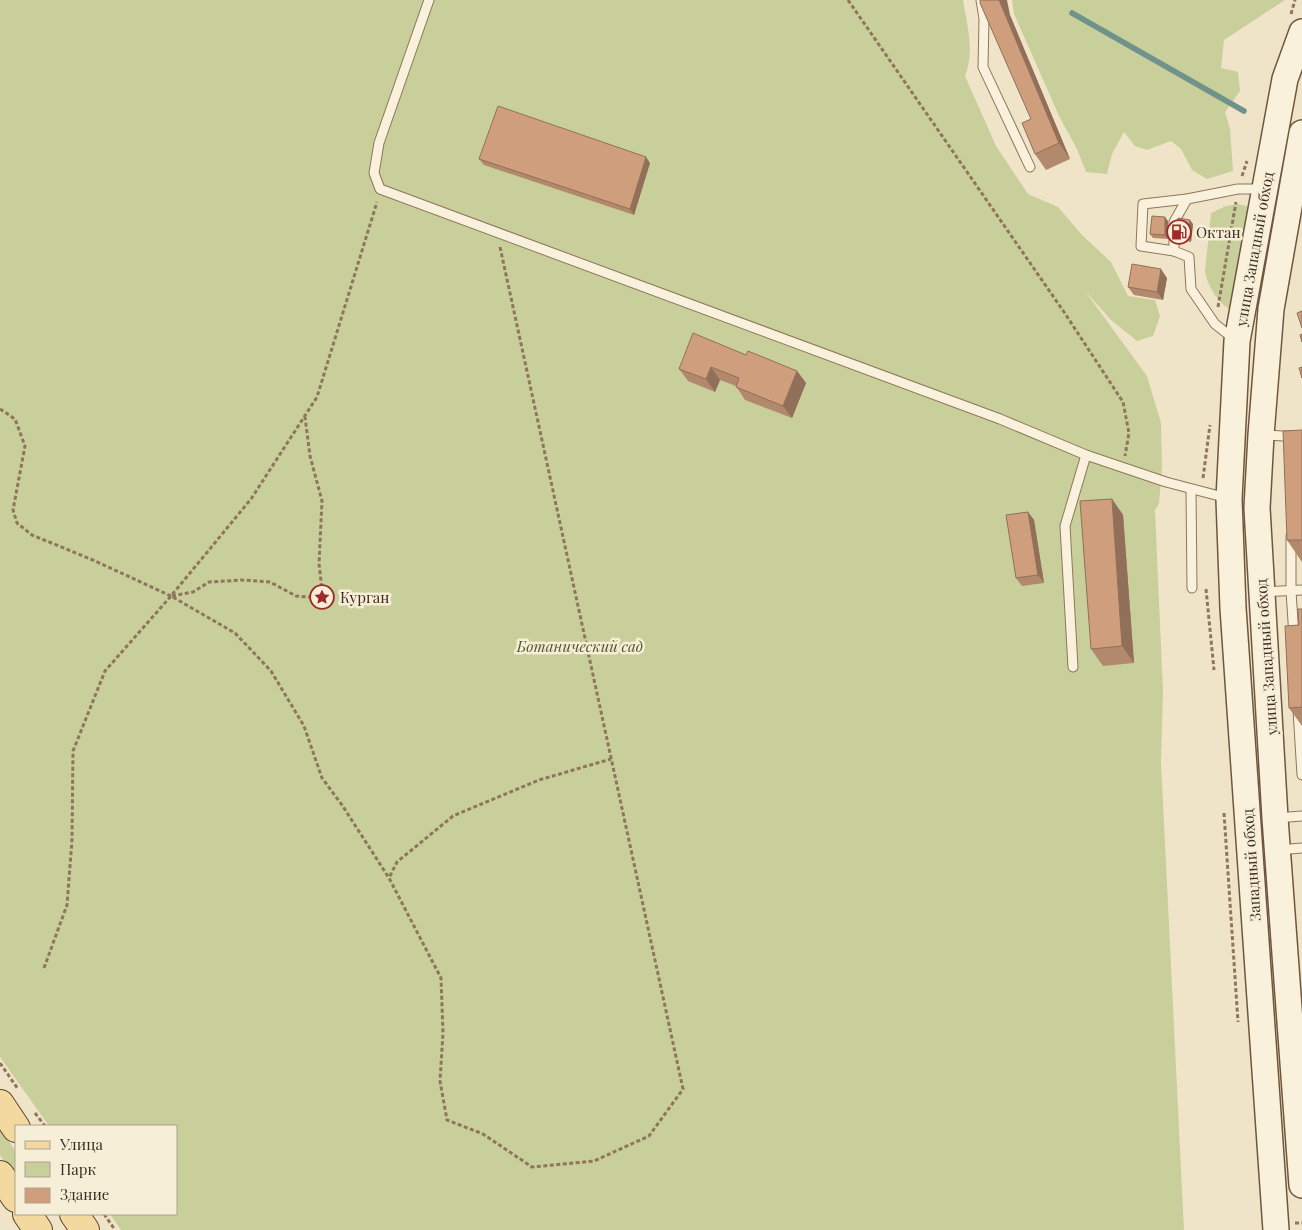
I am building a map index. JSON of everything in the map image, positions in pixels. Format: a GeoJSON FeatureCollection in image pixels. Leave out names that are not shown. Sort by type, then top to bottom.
{"type":"FeatureCollection","features":[{"type":"Feature","properties":{"kind":"main road","name":"улица Западный обход"},"geometry":{"type":"LineString","coordinates":[[1229,499],[1237,341],[1285,79],[1302,32]]}},
{"type":"Feature","properties":{"kind":"main road","name":"улица Западный обход"},"geometry":{"type":"LineString","coordinates":[[1302,133],[1271,309],[1257,508],[1276,818],[1290,849],[1302,1185]]}},
{"type":"Feature","properties":{"kind":"main road","name":"Западный обход"},"geometry":{"type":"LineString","coordinates":[[1229,499],[1234,608],[1276,1230]]}},
{"type":"Feature","properties":{"kind":"main road"},"geometry":{"type":"LineString","coordinates":[[0,1104],[15,1126]]}},
{"type":"Feature","properties":{"kind":"main road"},"geometry":{"type":"LineString","coordinates":[[0,1175],[15,1197]]}},
{"type":"Feature","properties":{"kind":"main road"},"geometry":{"type":"LineString","coordinates":[[28,1215],[38,1230]]}},
{"type":"Feature","properties":{"kind":"main road"},"geometry":{"type":"LineString","coordinates":[[75,1215],[86,1230]]}},
{"type":"Feature","properties":{"kind":"lane"},"geometry":{"type":"LineString","coordinates":[[429,0],[379,143],[374,173],[380,189],[1000,419],[1086,455],[1191,490],[1229,499]]}},
{"type":"Feature","properties":{"kind":"lane"},"geometry":{"type":"LineString","coordinates":[[981,0],[984,19],[983,67],[1030,167]]}},
{"type":"Feature","properties":{"kind":"lane"},"geometry":{"type":"LineString","coordinates":[[1237,341],[1215,324],[1191,289],[1189,257],[1174,251],[1141,246],[1143,204],[1186,199],[1238,189],[1265,189]]}},
{"type":"Feature","properties":{"kind":"lane"},"geometry":{"type":"LineString","coordinates":[[1174,251],[1174,222],[1186,199]]}},
{"type":"Feature","properties":{"kind":"lane"},"geometry":{"type":"LineString","coordinates":[[1261,435],[1302,437]]}},
{"type":"Feature","properties":{"kind":"lane"},"geometry":{"type":"LineString","coordinates":[[1291,436],[1291,446]]}},
{"type":"Feature","properties":{"kind":"lane"},"geometry":{"type":"LineString","coordinates":[[1073,668],[1065,526],[1086,455]]}},
{"type":"Feature","properties":{"kind":"lane"},"geometry":{"type":"LineString","coordinates":[[1191,490],[1192,588]]}},
{"type":"Feature","properties":{"kind":"lane"},"geometry":{"type":"LineString","coordinates":[[1291,523],[1291,591],[1294,649]]}},
{"type":"Feature","properties":{"kind":"lane"},"geometry":{"type":"LineString","coordinates":[[1262,592],[1302,590]]}},
{"type":"Feature","properties":{"kind":"lane"},"geometry":{"type":"LineString","coordinates":[[1297,697],[1302,775]]}},
{"type":"Feature","properties":{"kind":"lane"},"geometry":{"type":"LineString","coordinates":[[1276,818],[1302,816]]}},
{"type":"Feature","properties":{"kind":"path"},"geometry":{"type":"LineString","coordinates":[[848,0],[1064,312],[1123,402],[1129,433],[1123,468]]}},
{"type":"Feature","properties":{"kind":"path"},"geometry":{"type":"LineString","coordinates":[[44,968],[68,905],[72,840],[73,751],[105,671],[171,596],[251,499],[317,397],[380,189]]}},
{"type":"Feature","properties":{"kind":"path"},"geometry":{"type":"LineString","coordinates":[[0,410],[15,419],[25,446],[13,510],[18,523],[32,535],[93,560],[171,596],[235,633],[271,671],[304,726],[322,778],[342,805],[389,878],[442,978],[440,1081],[448,1120],[483,1134],[532,1167],[594,1161],[649,1136],[683,1089],[496,232]]}},
{"type":"Feature","properties":{"kind":"path"},"geometry":{"type":"LineString","coordinates":[[171,596],[193,592],[209,582],[242,580],[270,582],[296,596],[323,598],[319,564],[322,502],[310,456],[305,417]]}},
{"type":"Feature","properties":{"kind":"path"},"geometry":{"type":"LineString","coordinates":[[389,878],[397,862],[453,816],[539,780],[611,759]]}},
{"type":"Feature","properties":{"kind":"path"},"geometry":{"type":"LineString","coordinates":[[106,1215],[116,1230]]}},
{"type":"Feature","properties":{"kind":"green space","name":"Ботанический сад"},"geometry":{"type":"Polygon","coordinates":[[[0,0],[963,0],[970,48],[965,76],[996,146],[1028,194],[1058,207],[1082,235],[1111,262],[1128,296],[1155,300],[1160,316],[1153,336],[1137,341],[1111,320],[1085,291],[1147,376],[1161,423],[1162,467],[1159,504],[1155,510],[1163,691],[1161,762],[1184,1230],[121,1230],[111,1215],[178,1215],[178,1125],[48,1125],[0,1057],[0,0]]]}},
{"type":"Feature","properties":{"kind":"green space"},"geometry":{"type":"Polygon","coordinates":[[[1012,0],[1285,0],[1224,40],[1221,68],[1238,72],[1240,91],[1225,112],[1230,129],[1233,171],[1207,179],[1192,170],[1181,149],[1171,141],[1147,150],[1135,146],[1124,132],[1112,154],[1107,174],[1086,172],[1014,14],[1012,0]]]}},
{"type":"Feature","properties":{"kind":"green space"},"geometry":{"type":"Polygon","coordinates":[[[1238,204],[1250,207],[1231,310],[1214,294],[1205,271],[1211,213],[1226,206],[1238,204]]]}},
{"type":"Feature","properties":{"kind":"green space"},"geometry":{"type":"Polygon","coordinates":[[[0,1128],[15,1150],[15,1178],[0,1155],[0,1128]]]}},
{"type":"Feature","properties":{"kind":"building"},"geometry":{"type":"Polygon","coordinates":[[[980,0],[999,0],[1059,143],[1035,154],[1022,123],[1031,119],[980,0]]]}},
{"type":"Feature","properties":{"kind":"building"},"geometry":{"type":"Polygon","coordinates":[[[498,106],[646,157],[630,209],[479,159],[498,106]]]}},
{"type":"Feature","properties":{"kind":"building"},"geometry":{"type":"Polygon","coordinates":[[[1152,216],[1165,217],[1165,235],[1150,234],[1152,216]]]}},
{"type":"Feature","properties":{"kind":"building"},"geometry":{"type":"Polygon","coordinates":[[[1178,218],[1190,220],[1188,237],[1177,236],[1178,218]]]}},
{"type":"Feature","properties":{"kind":"building"},"geometry":{"type":"Polygon","coordinates":[[[1132,264],[1161,269],[1157,292],[1128,287],[1132,264]]]}},
{"type":"Feature","properties":{"kind":"building"},"geometry":{"type":"Polygon","coordinates":[[[1302,311],[1302,328],[1297,313],[1302,311]]]}},
{"type":"Feature","properties":{"kind":"building"},"geometry":{"type":"Polygon","coordinates":[[[693,333],[746,355],[748,351],[797,371],[783,406],[736,387],[739,378],[711,367],[706,379],[679,369],[693,333]]]}},
{"type":"Feature","properties":{"kind":"building"},"geometry":{"type":"Polygon","coordinates":[[[1302,367],[1302,378],[1299,368],[1302,367]]]}},
{"type":"Feature","properties":{"kind":"building"},"geometry":{"type":"Polygon","coordinates":[[[1302,430],[1302,540],[1287,540],[1283,431],[1302,430]]]}},
{"type":"Feature","properties":{"kind":"building"},"geometry":{"type":"Polygon","coordinates":[[[1112,499],[1122,646],[1091,649],[1080,501],[1112,499]]]}},
{"type":"Feature","properties":{"kind":"building"},"geometry":{"type":"Polygon","coordinates":[[[1028,512],[1038,575],[1016,578],[1006,515],[1028,512]]]}},
{"type":"Feature","properties":{"kind":"building"},"geometry":{"type":"Polygon","coordinates":[[[1298,609],[1302,609],[1302,707],[1289,708],[1285,626],[1299,625],[1298,609]]]}},
{"type":"Feature","properties":{"kind":"waterway"},"geometry":{"type":"LineString","coordinates":[[1072,13],[1244,111]]}},
{"type":"Feature","properties":{"kind":"place","name":"Октан"},"geometry":{"type":"Point","coordinates":[1179,232]}},
{"type":"Feature","properties":{"kind":"place","name":"Курган"},"geometry":{"type":"Point","coordinates":[322,597]}}]}
